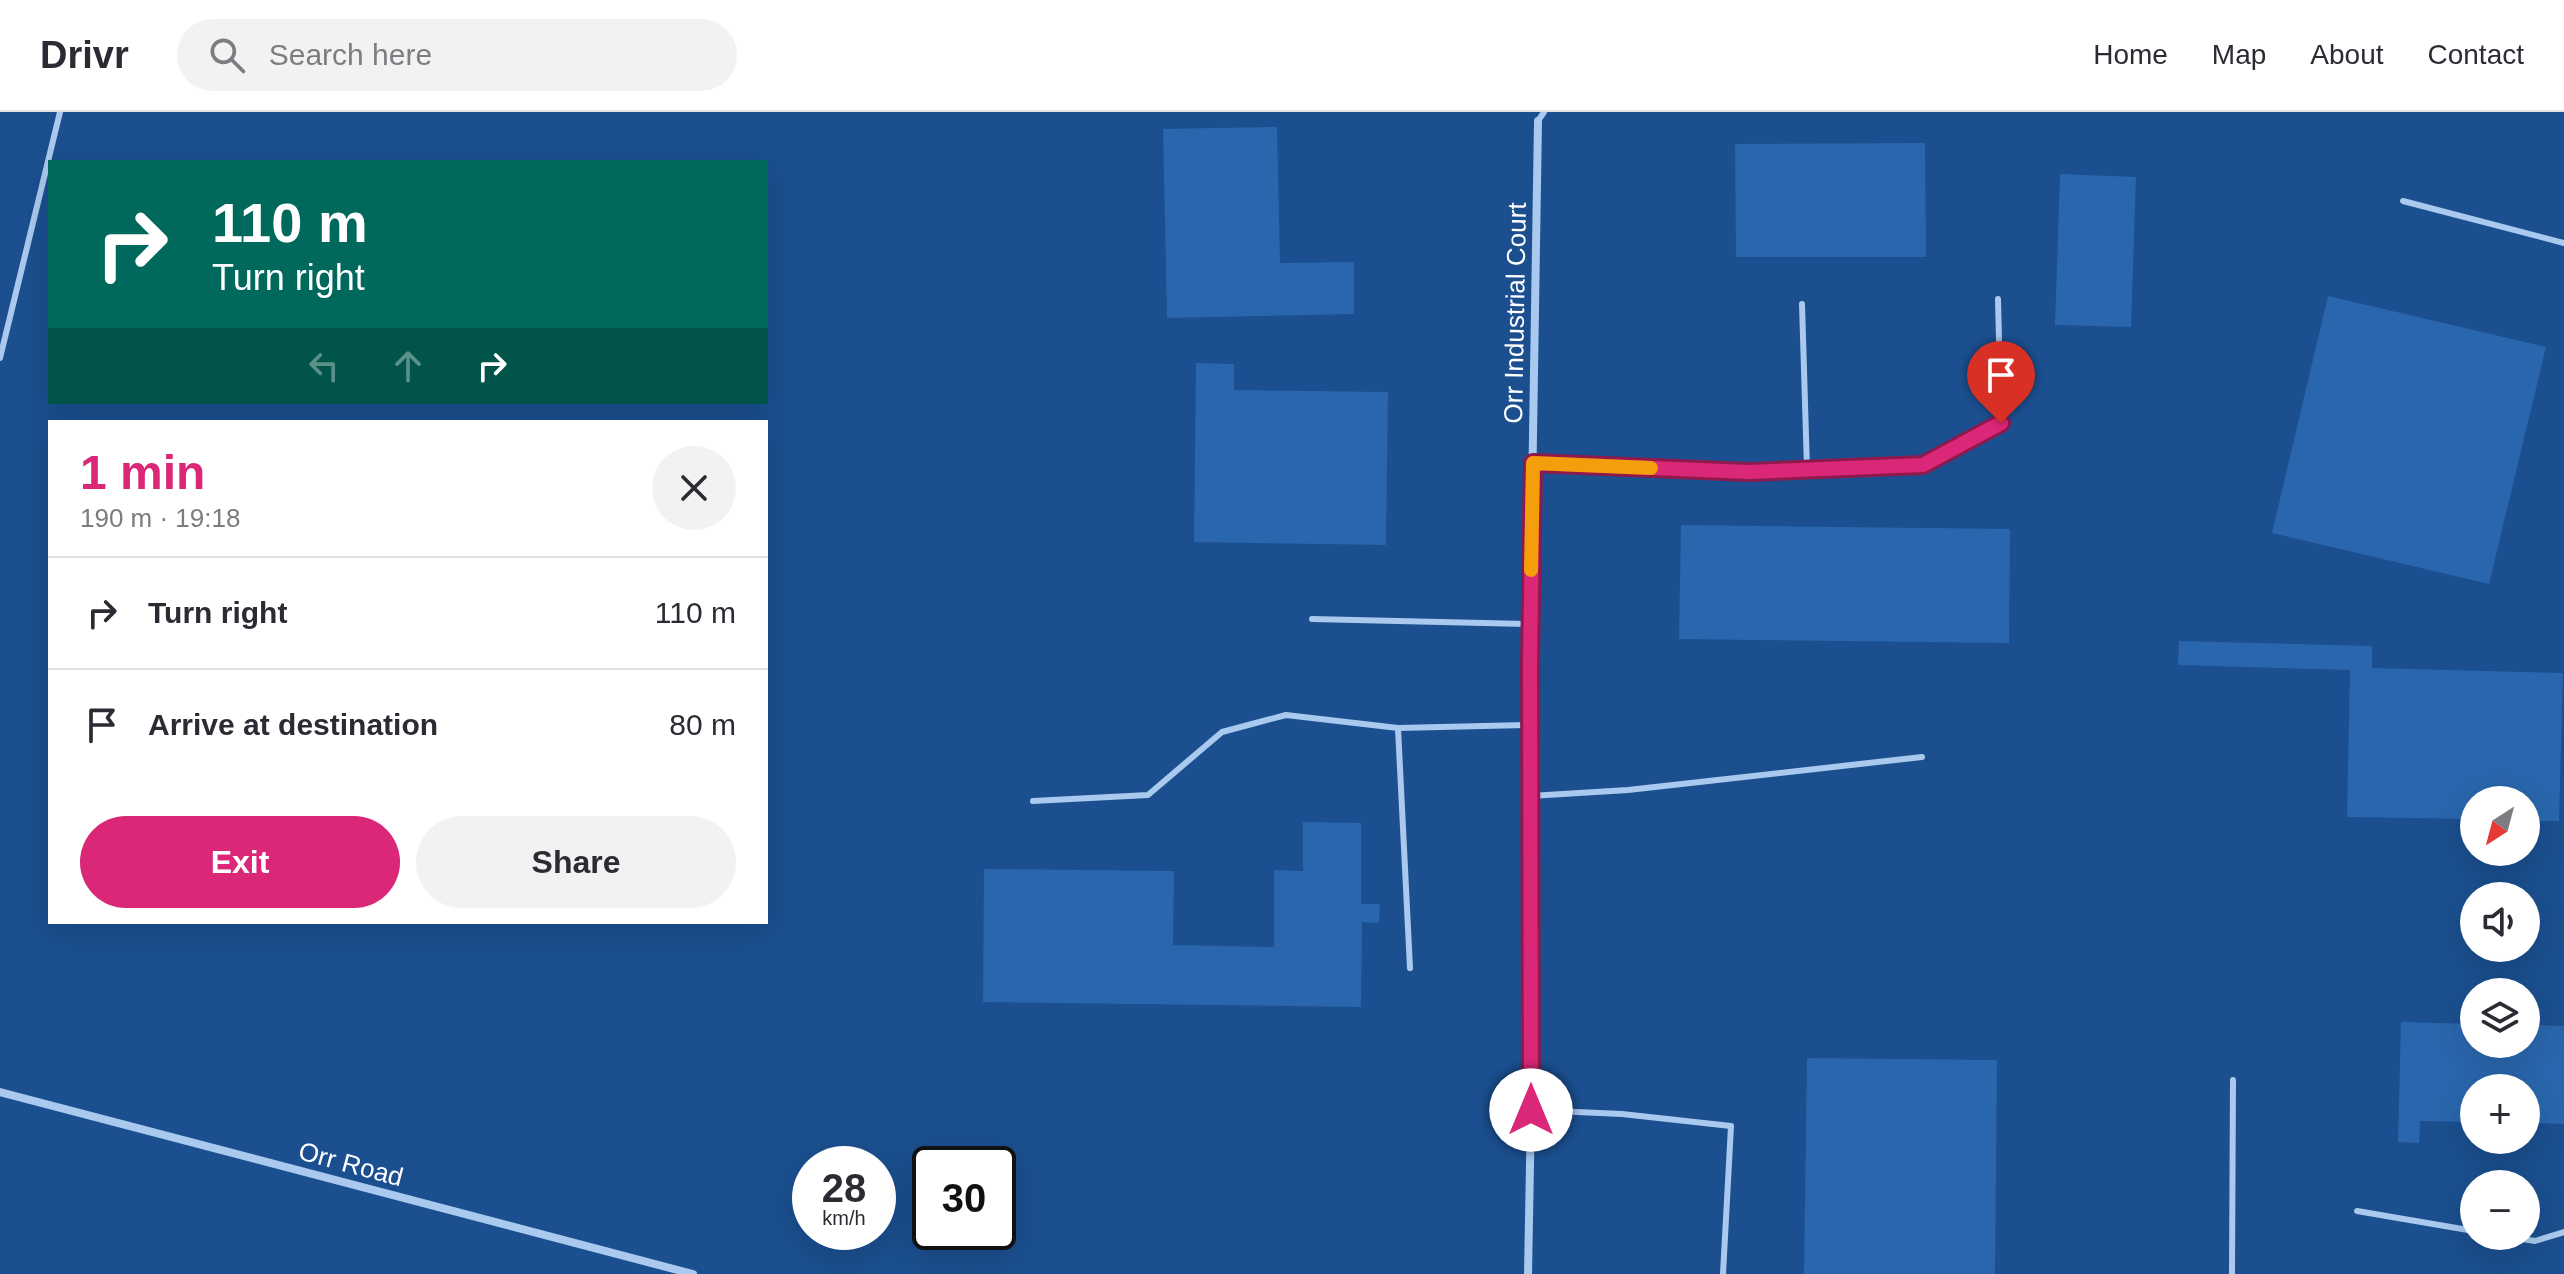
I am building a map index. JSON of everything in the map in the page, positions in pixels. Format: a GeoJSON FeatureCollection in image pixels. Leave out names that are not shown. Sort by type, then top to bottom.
{"type":"FeatureCollection","features":[{"type":"Feature","properties":{"kind":"street","name":"Orr Industrial Court"},"geometry":{"type":"LineString","coordinates":[[1528,1274],[1531,1110],[1530,624],[1537,116]]}},
{"type":"Feature","properties":{"kind":"street","name":"Orr Road"},"geometry":{"type":"LineString","coordinates":[[0,1092],[693,1274]]}},
{"type":"Feature","properties":{"kind":"lane"},"geometry":{"type":"LineString","coordinates":[[48,160],[60,112]]}},
{"type":"Feature","properties":{"kind":"lane"},"geometry":{"type":"LineString","coordinates":[[1537,116],[1544,112]]}},
{"type":"Feature","properties":{"kind":"lane"},"geometry":{"type":"LineString","coordinates":[[0,358],[48,161]]}},
{"type":"Feature","properties":{"kind":"lane"},"geometry":{"type":"LineString","coordinates":[[2403,201],[2564,243]]}},
{"type":"Feature","properties":{"kind":"lane"},"geometry":{"type":"LineString","coordinates":[[1533,463],[1749,472],[1923,465],[2001,423],[1998,299]]}},
{"type":"Feature","properties":{"kind":"lane"},"geometry":{"type":"LineString","coordinates":[[1802,304],[1807,469]]}},
{"type":"Feature","properties":{"kind":"lane"},"geometry":{"type":"LineString","coordinates":[[1312,619],[1530,624]]}},
{"type":"Feature","properties":{"kind":"lane"},"geometry":{"type":"LineString","coordinates":[[1033,801],[1148,795],[1222,732],[1286,715],[1398,728],[1530,725]]}},
{"type":"Feature","properties":{"kind":"lane"},"geometry":{"type":"LineString","coordinates":[[1398,728],[1410,968]]}},
{"type":"Feature","properties":{"kind":"lane"},"geometry":{"type":"LineString","coordinates":[[1530,796],[1628,790],[1922,757]]}},
{"type":"Feature","properties":{"kind":"lane"},"geometry":{"type":"LineString","coordinates":[[2232,1274],[2233,1080]]}},
{"type":"Feature","properties":{"kind":"lane"},"geometry":{"type":"LineString","coordinates":[[1531,1110],[1622,1114],[1731,1126],[1723,1274]]}},
{"type":"Feature","properties":{"kind":"lane"},"geometry":{"type":"LineString","coordinates":[[2357,1211],[2460,1229]]}},
{"type":"Feature","properties":{"kind":"lane"},"geometry":{"type":"LineString","coordinates":[[2540,1239],[2564,1232]]}},
{"type":"Feature","properties":{"kind":"building"},"geometry":{"type":"Polygon","coordinates":[[[1277,127],[1280,263],[1354,262],[1354,314],[1167,318],[1163,129],[1277,127]]]}},
{"type":"Feature","properties":{"kind":"building"},"geometry":{"type":"Polygon","coordinates":[[[1925,143],[1926,257],[1736,257],[1735,144],[1925,143]]]}},
{"type":"Feature","properties":{"kind":"building"},"geometry":{"type":"Polygon","coordinates":[[[2060,174],[2136,177],[2131,327],[2055,325],[2060,174]]]}},
{"type":"Feature","properties":{"kind":"building"},"geometry":{"type":"Polygon","coordinates":[[[2328,296],[2546,347],[2489,584],[2272,533],[2328,296]]]}},
{"type":"Feature","properties":{"kind":"building"},"geometry":{"type":"Polygon","coordinates":[[[1196,363],[1234,364],[1234,390],[1388,392],[1386,545],[1194,542],[1196,363]]]}},
{"type":"Feature","properties":{"kind":"building"},"geometry":{"type":"Polygon","coordinates":[[[1681,525],[2010,529],[2009,643],[1679,639],[1681,525]]]}},
{"type":"Feature","properties":{"kind":"building"},"geometry":{"type":"Polygon","coordinates":[[[2179,641],[2372,646],[2372,668],[2563,673],[2559,821],[2540,821],[2540,786],[2460,786],[2460,819],[2347,817],[2350,670],[2178,665],[2179,641]]]}},
{"type":"Feature","properties":{"kind":"building"},"geometry":{"type":"Polygon","coordinates":[[[1303,822],[1361,823],[1361,904],[1380,904],[1379,923],[1362,922],[1361,1007],[983,1002],[984,869],[1174,871],[1173,945],[1274,947],[1274,870],[1303,871],[1303,822]]]}},
{"type":"Feature","properties":{"kind":"building"},"geometry":{"type":"Polygon","coordinates":[[[2401,1022],[2460,1024],[2460,1058],[2540,1058],[2540,1025],[2564,1026],[2564,1124],[2540,1123],[2540,1074],[2460,1074],[2460,1122],[2420,1121],[2419,1143],[2398,1142],[2401,1022]]]}},
{"type":"Feature","properties":{"kind":"building"},"geometry":{"type":"Polygon","coordinates":[[[1807,1058],[1997,1060],[1995,1274],[1804,1274],[1807,1058]]]}},
{"type":"Feature","properties":{"kind":"slow traffic"},"geometry":{"type":"LineString","coordinates":[[1531,570],[1533,463],[1651,468]]}},
{"type":"Feature","properties":{"kind":"route"},"geometry":{"type":"LineString","coordinates":[[1531,1110],[1533,463],[1749,472],[1923,465],[2001,423]]}}]}
